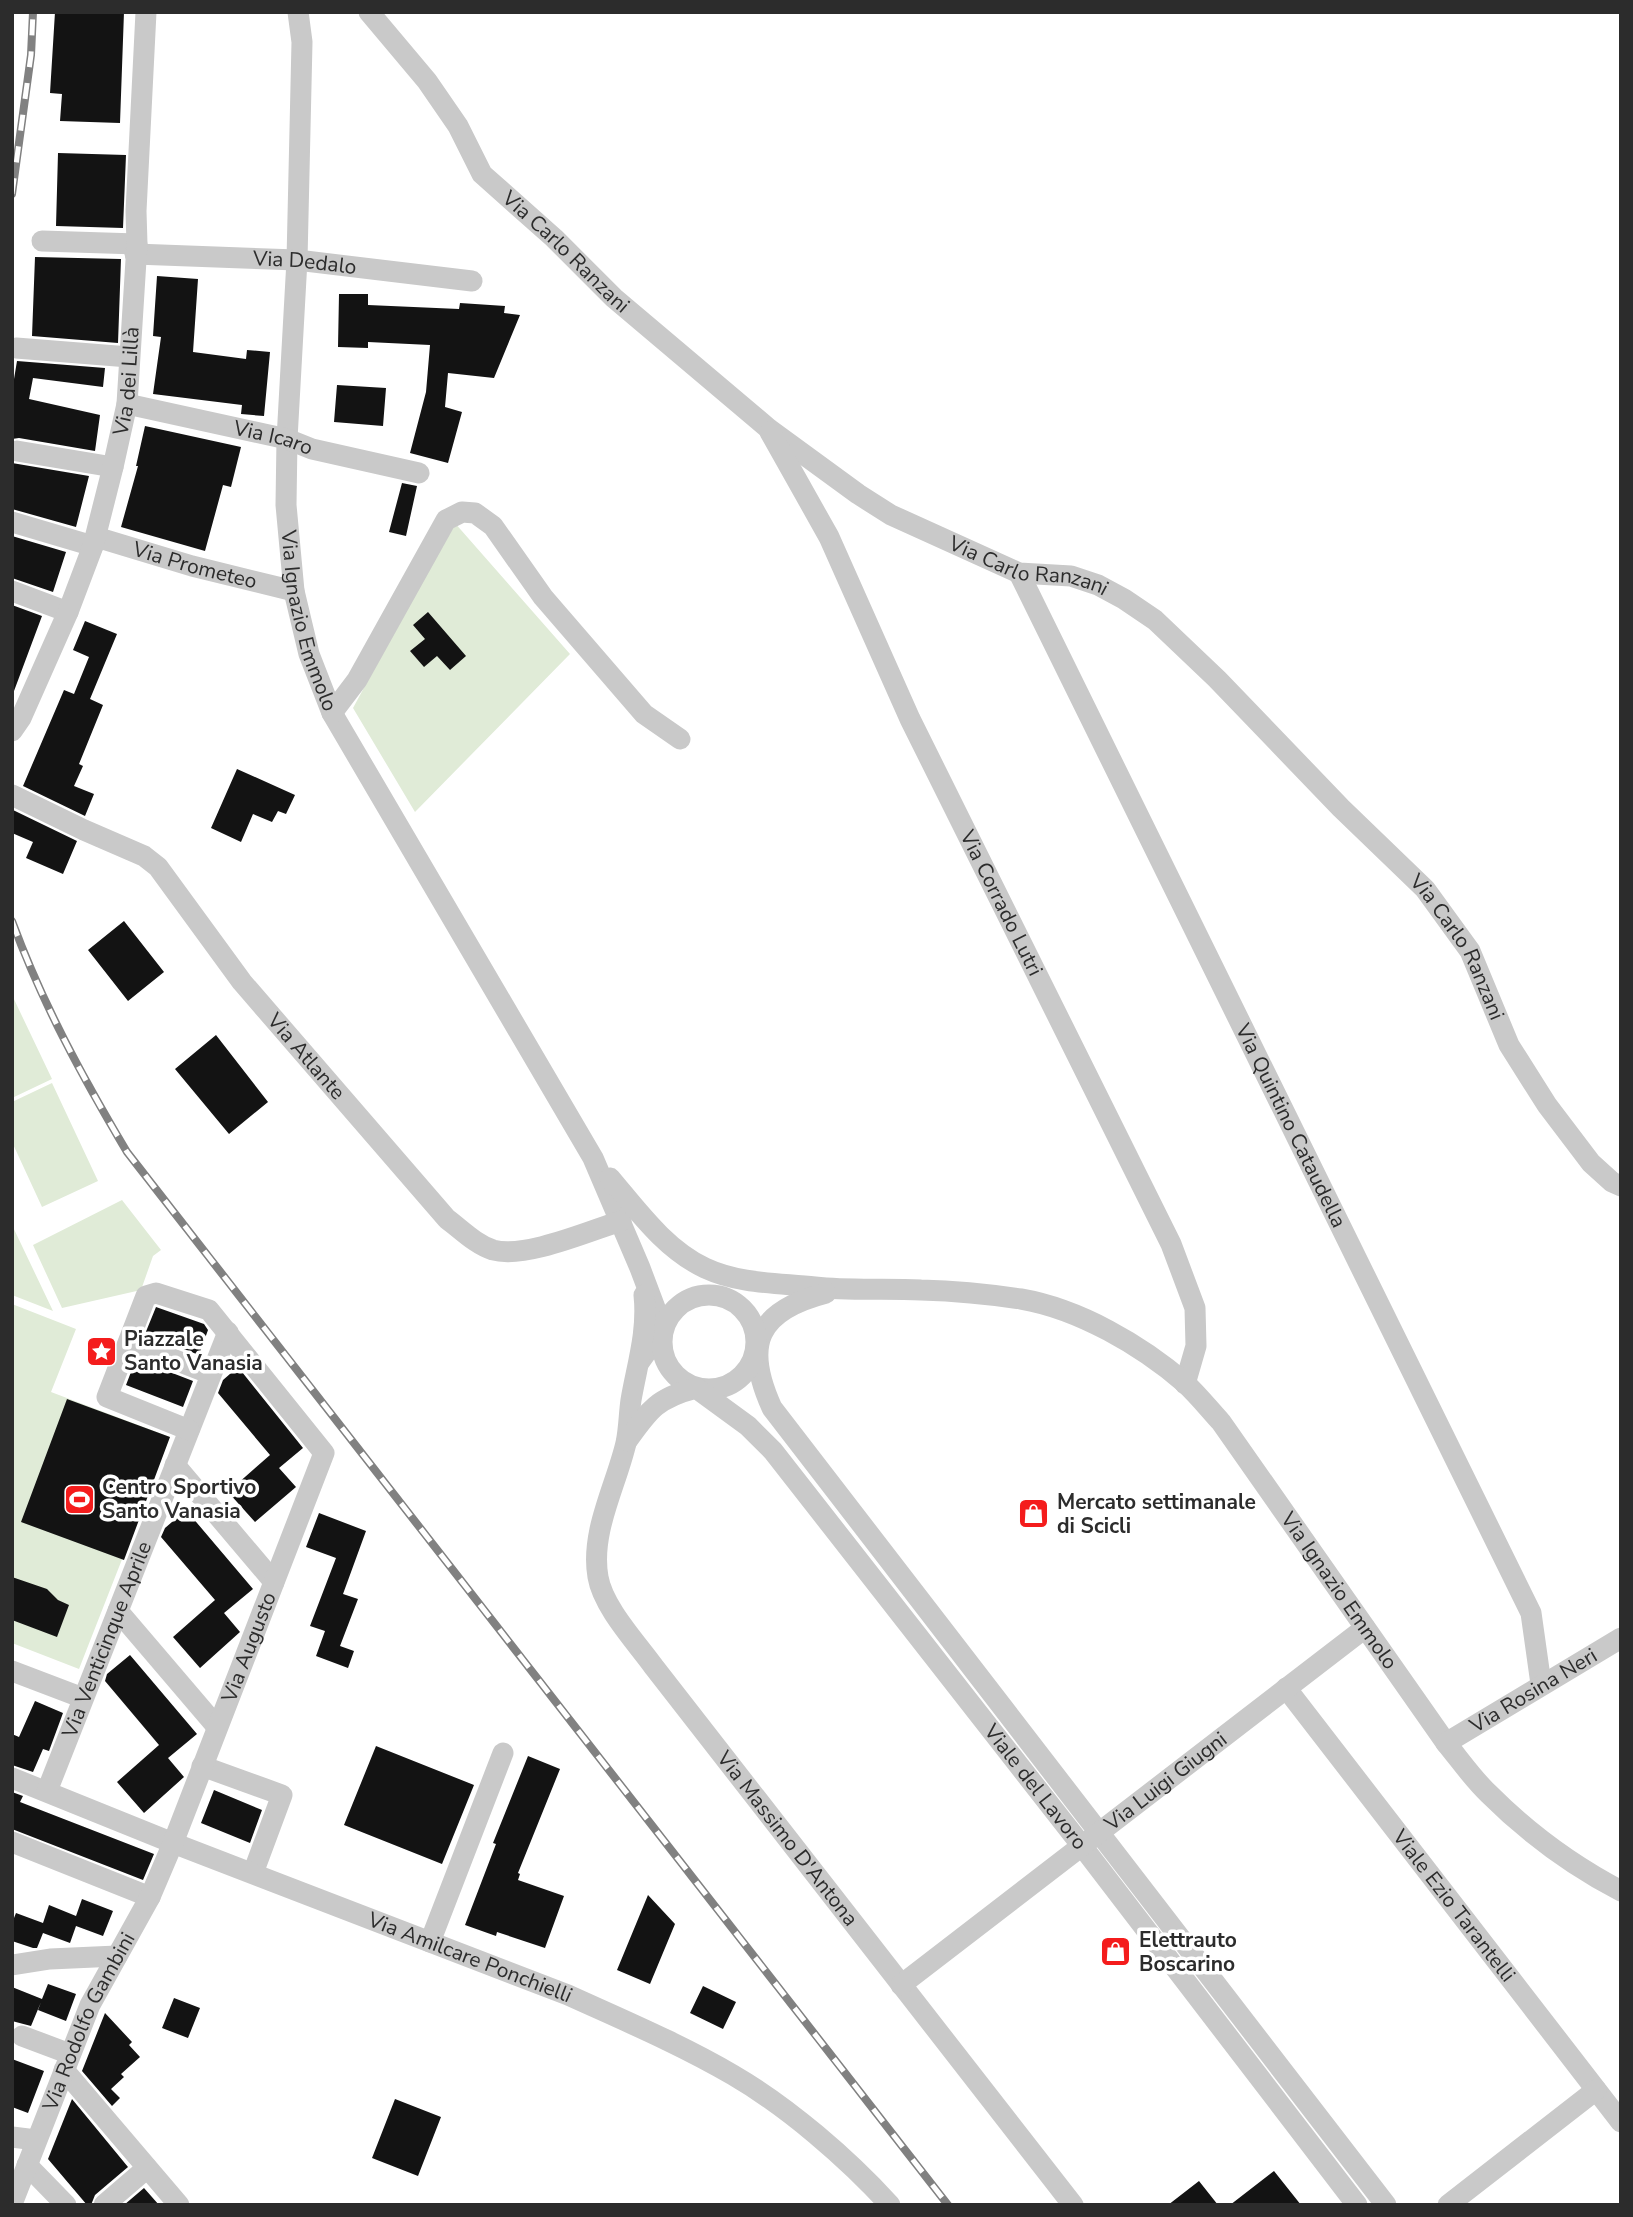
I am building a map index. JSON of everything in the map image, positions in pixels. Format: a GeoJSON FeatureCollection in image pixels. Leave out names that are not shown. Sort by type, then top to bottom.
{"type":"FeatureCollection","features":[{"type":"Feature","properties":{"kind":"street","name":"Via dei Lillà"},"geometry":{"type":"LineString","coordinates":[[12,731],[21,718],[68,612],[95,541],[127,404],[146,12]]}},
{"type":"Feature","properties":{"kind":"street","name":"Via Ignazio Emmolo"},"geometry":{"type":"LineString","coordinates":[[298,12],[302,42],[297,260],[286,505],[294,591],[309,654],[332,713],[593,1158]]}},
{"type":"Feature","properties":{"kind":"street","name":"Via Carlo Ranzani"},"geometry":{"type":"LineString","coordinates":[[369,12],[427,81],[458,127],[482,174],[554,238],[614,298],[769,429],[891,515],[1019,573],[1071,576],[1098,585],[1155,620],[1425,889],[1470,951],[1509,1045],[1546,1105],[1591,1163],[1612,1182],[1621,1186]]}},
{"type":"Feature","properties":{"kind":"street","name":"Via Dedalo"},"geometry":{"type":"LineString","coordinates":[[42,241],[297,260],[472,281]]}},
{"type":"Feature","properties":{"kind":"street"},"geometry":{"type":"LineString","coordinates":[[16,348],[129,358]]}},
{"type":"Feature","properties":{"kind":"street","name":"Via Icaro"},"geometry":{"type":"LineString","coordinates":[[127,404],[287,439],[312,449],[419,472]]}},
{"type":"Feature","properties":{"kind":"street","name":"Via Corrado Lutri"},"geometry":{"type":"LineString","coordinates":[[769,429],[829,537],[910,719],[1171,1244],[1195,1308],[1196,1346],[1185,1384]]}},
{"type":"Feature","properties":{"kind":"street"},"geometry":{"type":"LineString","coordinates":[[17,452],[113,467]]}},
{"type":"Feature","properties":{"kind":"street"},"geometry":{"type":"LineString","coordinates":[[332,713],[357,680],[446,520],[462,512],[475,513],[493,526],[543,597],[644,714],[680,739]]}},
{"type":"Feature","properties":{"kind":"street","name":"Via Prometeo"},"geometry":{"type":"LineString","coordinates":[[12,522],[294,591]]}},
{"type":"Feature","properties":{"kind":"street","name":"Via Quintino Cataudella"},"geometry":{"type":"LineString","coordinates":[[1019,573],[1531,1613],[1541,1684]]}},
{"type":"Feature","properties":{"kind":"street"},"geometry":{"type":"LineString","coordinates":[[12,591],[68,612]]}},
{"type":"Feature","properties":{"kind":"street","name":"Via Atlante"},"geometry":{"type":"LineString","coordinates":[[12,795],[144,856],[158,867],[242,982],[447,1219],[474,1240],[492,1249],[510,1253],[555,1243],[621,1221]]}},
{"type":"Feature","properties":{"kind":"street"},"geometry":{"type":"LineString","coordinates":[[593,1158],[663,1329],[662,1348],[667,1365],[679,1379],[696,1388]]}},
{"type":"Feature","properties":{"kind":"street"},"geometry":{"type":"LineString","coordinates":[[593,1158],[659,1235],[680,1254],[706,1268],[744,1310],[754,1326],[758,1370],[763,1388],[783,1424],[1386,2205]]}},
{"type":"Feature","properties":{"kind":"street"},"geometry":{"type":"LineString","coordinates":[[627,1441],[631,1401],[645,1327],[640,1268]]}},
{"type":"Feature","properties":{"kind":"street"},"geometry":{"type":"LineString","coordinates":[[640,1362],[675,1310],[694,1297],[711,1294],[726,1287],[838,1289]]}},
{"type":"Feature","properties":{"kind":"street","name":"Via Ignazio Emmolo"},"geometry":{"type":"LineString","coordinates":[[838,1289],[919,1290],[1023,1299],[1070,1312],[1108,1329],[1185,1384],[1221,1422],[1446,1743],[1487,1793],[1538,1837],[1590,1875],[1621,1891]]}},
{"type":"Feature","properties":{"kind":"street"},"geometry":{"type":"LineString","coordinates":[[627,1441],[649,1410],[674,1393],[696,1388],[724,1387],[747,1371],[766,1326],[780,1310],[800,1299],[838,1289]]}},
{"type":"Feature","properties":{"kind":"street"},"geometry":{"type":"LineString","coordinates":[[189,1430],[107,1397],[134,1344],[146,1296],[156,1293],[209,1310],[228,1332]]}},
{"type":"Feature","properties":{"kind":"street","name":"Via Venticinque Aprile"},"geometry":{"type":"LineString","coordinates":[[47,1791],[228,1332]]}},
{"type":"Feature","properties":{"kind":"street","name":"Via Augusto"},"geometry":{"type":"LineString","coordinates":[[173,1843],[324,1453],[228,1332]]}},
{"type":"Feature","properties":{"kind":"street"},"geometry":{"type":"LineString","coordinates":[[134,1344],[211,1374]]}},
{"type":"Feature","properties":{"kind":"street","name":"Viale del Lavoro"},"geometry":{"type":"LineString","coordinates":[[696,1388],[748,1426],[791,1472],[1357,2205]]}},
{"type":"Feature","properties":{"kind":"street","name":"Via Massimo D'Antona"},"geometry":{"type":"LineString","coordinates":[[627,1441],[602,1523],[597,1555],[598,1578],[606,1600],[654,1667],[1073,2205]]}},
{"type":"Feature","properties":{"kind":"street"},"geometry":{"type":"LineString","coordinates":[[176,1465],[274,1582]]}},
{"type":"Feature","properties":{"kind":"street"},"geometry":{"type":"LineString","coordinates":[[118,1611],[218,1727]]}},
{"type":"Feature","properties":{"kind":"street","name":"Via Luigi Giugni"},"geometry":{"type":"LineString","coordinates":[[901,1985],[1365,1628]]}},
{"type":"Feature","properties":{"kind":"street","name":"Via Rosina Neri"},"geometry":{"type":"LineString","coordinates":[[1446,1743],[1621,1638]]}},
{"type":"Feature","properties":{"kind":"street"},"geometry":{"type":"LineString","coordinates":[[12,1671],[83,1698]]}},
{"type":"Feature","properties":{"kind":"street","name":"Viale Ezio Tarantelli"},"geometry":{"type":"LineString","coordinates":[[1286,1688],[1621,2122]]}},
{"type":"Feature","properties":{"kind":"street"},"geometry":{"type":"LineString","coordinates":[[430,1942],[503,1753]]}},
{"type":"Feature","properties":{"kind":"street"},"geometry":{"type":"LineString","coordinates":[[202,1766],[282,1795],[253,1873]]}},
{"type":"Feature","properties":{"kind":"street","name":"Via Amilcare Ponchielli"},"geometry":{"type":"LineString","coordinates":[[12,1778],[568,1996],[641,2029],[735,2076],[817,2136],[890,2205]]}},
{"type":"Feature","properties":{"kind":"street"},"geometry":{"type":"LineString","coordinates":[[12,1842],[150,1897]]}},
{"type":"Feature","properties":{"kind":"street","name":"Via Rodolfo Gambini"},"geometry":{"type":"LineString","coordinates":[[12,2204],[90,2005],[150,1897],[173,1843]]}},
{"type":"Feature","properties":{"kind":"street"},"geometry":{"type":"LineString","coordinates":[[12,1965],[50,1959],[117,1956]]}},
{"type":"Feature","properties":{"kind":"street"},"geometry":{"type":"LineString","coordinates":[[22,2036],[67,2062],[147,2168],[179,2205]]}},
{"type":"Feature","properties":{"kind":"street"},"geometry":{"type":"LineString","coordinates":[[1448,2205],[1596,2090]]}},
{"type":"Feature","properties":{"kind":"street"},"geometry":{"type":"LineString","coordinates":[[12,2137],[36,2140]]}},
{"type":"Feature","properties":{"kind":"street"},"geometry":{"type":"LineString","coordinates":[[27,2165],[66,2205]]}},
{"type":"Feature","properties":{"kind":"street"},"geometry":{"type":"LineString","coordinates":[[104,2205],[147,2168]]}},
{"type":"Feature","properties":{"kind":"green space"},"geometry":{"type":"Polygon","coordinates":[[[454,522],[570,654],[415,812],[353,708],[454,522]]]}},
{"type":"Feature","properties":{"kind":"green space"},"geometry":{"type":"Polygon","coordinates":[[[12,995],[52,1079],[12,1098],[12,995]]]}},
{"type":"Feature","properties":{"kind":"green space"},"geometry":{"type":"Polygon","coordinates":[[[52,1083],[98,1181],[42,1207],[12,1142],[12,1102],[52,1083]]]}},
{"type":"Feature","properties":{"kind":"green space"},"geometry":{"type":"Polygon","coordinates":[[[122,1200],[161,1250],[153,1256],[141,1290],[62,1308],[33,1245],[122,1200]]]}},
{"type":"Feature","properties":{"kind":"green space"},"geometry":{"type":"Polygon","coordinates":[[[12,1225],[53,1311],[12,1295],[12,1225]]]}},
{"type":"Feature","properties":{"kind":"green space","name":"Centro Sportivo Santo Vanasia"},"geometry":{"type":"Polygon","coordinates":[[[12,1304],[76,1329],[51,1392],[170,1437],[79,1669],[12,1643],[12,1304]]]}},
{"type":"Feature","properties":{"kind":"building"},"geometry":{"type":"Polygon","coordinates":[[[55,12],[124,12],[120,123],[60,121],[62,94],[50,93],[55,12]]]}},
{"type":"Feature","properties":{"kind":"building"},"geometry":{"type":"Polygon","coordinates":[[[58,153],[126,155],[123,228],[56,226],[58,153]]]}},
{"type":"Feature","properties":{"kind":"building"},"geometry":{"type":"Polygon","coordinates":[[[35,257],[121,259],[118,343],[32,336],[35,257]]]}},
{"type":"Feature","properties":{"kind":"building"},"geometry":{"type":"Polygon","coordinates":[[[157,276],[198,279],[193,352],[246,359],[247,350],[270,352],[264,416],[241,414],[242,405],[153,394],[161,337],[153,336],[157,276]]]}},
{"type":"Feature","properties":{"kind":"building"},"geometry":{"type":"Polygon","coordinates":[[[339,294],[368,294],[368,305],[459,309],[460,303],[505,306],[504,313],[520,315],[494,378],[448,373],[445,407],[462,412],[448,463],[410,453],[426,392],[430,345],[368,342],[368,348],[338,347],[339,294]]]}},
{"type":"Feature","properties":{"kind":"building"},"geometry":{"type":"Polygon","coordinates":[[[17,361],[105,368],[103,387],[33,378],[29,399],[100,415],[95,451],[12,439],[12,391],[17,361]]]}},
{"type":"Feature","properties":{"kind":"building"},"geometry":{"type":"Polygon","coordinates":[[[337,385],[386,388],[383,426],[334,422],[337,385]]]}},
{"type":"Feature","properties":{"kind":"building"},"geometry":{"type":"Polygon","coordinates":[[[145,426],[241,447],[231,487],[223,485],[205,551],[121,527],[138,466],[145,426]]]}},
{"type":"Feature","properties":{"kind":"building"},"geometry":{"type":"Polygon","coordinates":[[[12,463],[89,476],[76,527],[12,509],[12,463]]]}},
{"type":"Feature","properties":{"kind":"building"},"geometry":{"type":"Polygon","coordinates":[[[402,483],[417,486],[406,536],[389,532],[402,483]]]}},
{"type":"Feature","properties":{"kind":"building"},"geometry":{"type":"Polygon","coordinates":[[[12,536],[66,552],[53,592],[12,578],[12,536]]]}},
{"type":"Feature","properties":{"kind":"building"},"geometry":{"type":"Polygon","coordinates":[[[12,605],[42,616],[14,691],[12,690],[12,605]]]}},
{"type":"Feature","properties":{"kind":"building"},"geometry":{"type":"Polygon","coordinates":[[[428,612],[466,656],[450,670],[437,656],[424,667],[410,651],[425,639],[413,625],[428,612]]]}},
{"type":"Feature","properties":{"kind":"building"},"geometry":{"type":"Polygon","coordinates":[[[85,621],[117,634],[90,699],[103,705],[79,764],[83,766],[74,786],[94,794],[85,816],[23,786],[64,690],[74,694],[89,657],[73,650],[85,621]]]}},
{"type":"Feature","properties":{"kind":"building"},"geometry":{"type":"Polygon","coordinates":[[[237,769],[295,795],[286,814],[278,811],[272,822],[253,814],[241,842],[211,828],[237,769]]]}},
{"type":"Feature","properties":{"kind":"building"},"geometry":{"type":"Polygon","coordinates":[[[13,810],[77,841],[63,874],[26,858],[33,842],[12,833],[13,810]]]}},
{"type":"Feature","properties":{"kind":"building"},"geometry":{"type":"Polygon","coordinates":[[[124,921],[164,972],[128,1001],[88,950],[124,921]]]}},
{"type":"Feature","properties":{"kind":"building"},"geometry":{"type":"Polygon","coordinates":[[[216,1035],[268,1102],[229,1134],[175,1069],[216,1035]]]}},
{"type":"Feature","properties":{"kind":"building"},"geometry":{"type":"Polygon","coordinates":[[[156,1307],[204,1324],[208,1330],[199,1355],[145,1334],[156,1307]]]}},
{"type":"Feature","properties":{"kind":"building"},"geometry":{"type":"Polygon","coordinates":[[[136,1359],[193,1381],[183,1407],[126,1385],[136,1359]]]}},
{"type":"Feature","properties":{"kind":"building"},"geometry":{"type":"Polygon","coordinates":[[[238,1367],[303,1448],[279,1468],[296,1487],[255,1522],[228,1492],[270,1455],[218,1393],[223,1380],[238,1367]]]}},
{"type":"Feature","properties":{"kind":"building"},"geometry":{"type":"Polygon","coordinates":[[[67,1399],[170,1437],[124,1560],[21,1522],[67,1399]]]}},
{"type":"Feature","properties":{"kind":"building"},"geometry":{"type":"Polygon","coordinates":[[[186,1510],[253,1589],[224,1613],[240,1632],[200,1668],[173,1637],[215,1600],[161,1537],[165,1528],[186,1510]]]}},
{"type":"Feature","properties":{"kind":"building"},"geometry":{"type":"Polygon","coordinates":[[[319,1513],[366,1531],[343,1594],[358,1599],[340,1646],[354,1651],[348,1668],[316,1656],[325,1631],[310,1626],[336,1558],[306,1547],[319,1513]]]}},
{"type":"Feature","properties":{"kind":"building"},"geometry":{"type":"Polygon","coordinates":[[[12,1577],[47,1589],[58,1600],[69,1605],[57,1637],[12,1620],[12,1577]]]}},
{"type":"Feature","properties":{"kind":"building"},"geometry":{"type":"Polygon","coordinates":[[[130,1655],[197,1734],[168,1758],[184,1777],[144,1813],[117,1782],[159,1745],[105,1681],[107,1674],[130,1655]]]}},
{"type":"Feature","properties":{"kind":"building"},"geometry":{"type":"Polygon","coordinates":[[[35,1701],[63,1713],[49,1751],[43,1749],[33,1772],[12,1765],[12,1734],[19,1737],[35,1701]]]}},
{"type":"Feature","properties":{"kind":"building"},"geometry":{"type":"Polygon","coordinates":[[[376,1746],[474,1785],[442,1864],[344,1825],[376,1746]]]}},
{"type":"Feature","properties":{"kind":"building"},"geometry":{"type":"Polygon","coordinates":[[[528,1756],[560,1769],[518,1873],[518,1880],[564,1896],[545,1948],[497,1932],[496,1936],[465,1925],[496,1844],[493,1843],[528,1756]]]}},
{"type":"Feature","properties":{"kind":"building"},"geometry":{"type":"Polygon","coordinates":[[[214,1790],[262,1810],[250,1843],[201,1823],[214,1790]]]}},
{"type":"Feature","properties":{"kind":"building"},"geometry":{"type":"Polygon","coordinates":[[[12,1792],[23,1796],[20,1802],[154,1854],[143,1880],[12,1829],[12,1792]]]}},
{"type":"Feature","properties":{"kind":"building"},"geometry":{"type":"Polygon","coordinates":[[[648,1895],[675,1924],[650,1984],[617,1970],[648,1895]]]}},
{"type":"Feature","properties":{"kind":"building"},"geometry":{"type":"Polygon","coordinates":[[[82,1899],[113,1911],[103,1936],[76,1926],[70,1943],[43,1933],[37,1948],[12,1941],[12,1923],[16,1913],[43,1923],[49,1905],[76,1916],[82,1899]]]}},
{"type":"Feature","properties":{"kind":"building"},"geometry":{"type":"Polygon","coordinates":[[[48,1984],[76,1994],[66,2021],[38,2010],[41,2002],[31,2026],[12,2021],[12,1987],[42,1999],[48,1984]]]}},
{"type":"Feature","properties":{"kind":"building"},"geometry":{"type":"Polygon","coordinates":[[[703,1986],[736,2002],[723,2029],[690,2013],[703,1986]]]}},
{"type":"Feature","properties":{"kind":"building"},"geometry":{"type":"Polygon","coordinates":[[[174,1998],[200,2008],[188,2038],[162,2028],[174,1998]]]}},
{"type":"Feature","properties":{"kind":"building"},"geometry":{"type":"Polygon","coordinates":[[[105,2013],[132,2042],[129,2045],[140,2057],[121,2074],[124,2077],[111,2089],[120,2098],[112,2106],[82,2071],[105,2013]]]}},
{"type":"Feature","properties":{"kind":"building"},"geometry":{"type":"Polygon","coordinates":[[[12,2059],[44,2071],[28,2113],[12,2107],[12,2059]]]}},
{"type":"Feature","properties":{"kind":"building"},"geometry":{"type":"Polygon","coordinates":[[[72,2099],[128,2167],[95,2195],[91,2205],[87,2205],[48,2159],[72,2099]]]}},
{"type":"Feature","properties":{"kind":"building"},"geometry":{"type":"Polygon","coordinates":[[[395,2099],[441,2117],[418,2176],[372,2158],[395,2099]]]}},
{"type":"Feature","properties":{"kind":"building"},"geometry":{"type":"Polygon","coordinates":[[[1274,2171],[1301,2205],[1230,2205],[1274,2171]]]}},
{"type":"Feature","properties":{"kind":"building"},"geometry":{"type":"Polygon","coordinates":[[[1199,2181],[1218,2205],[1168,2205],[1199,2181]]]}},
{"type":"Feature","properties":{"kind":"building"},"geometry":{"type":"Polygon","coordinates":[[[144,2188],[159,2205],[124,2205],[144,2188]]]}},
{"type":"Feature","properties":{"kind":"railway"},"geometry":{"type":"LineString","coordinates":[[12,194],[31,55],[33,12]]}},
{"type":"Feature","properties":{"kind":"railway"},"geometry":{"type":"LineString","coordinates":[[12,921],[64,1040],[127,1152],[948,2205]]}},
{"type":"Feature","properties":{"kind":"place","name":"Piazzale Santo Vanasia"},"geometry":{"type":"Point","coordinates":[101,1351]}},
{"type":"Feature","properties":{"kind":"place","name":"Centro Sportivo Santo Vanasia"},"geometry":{"type":"Point","coordinates":[79,1499]}},
{"type":"Feature","properties":{"kind":"place","name":"Mercato settimanale di Scicli"},"geometry":{"type":"Point","coordinates":[1034,1514]}},
{"type":"Feature","properties":{"kind":"place","name":"Elettrauto Boscarino"},"geometry":{"type":"Point","coordinates":[1116,1952]}}]}
